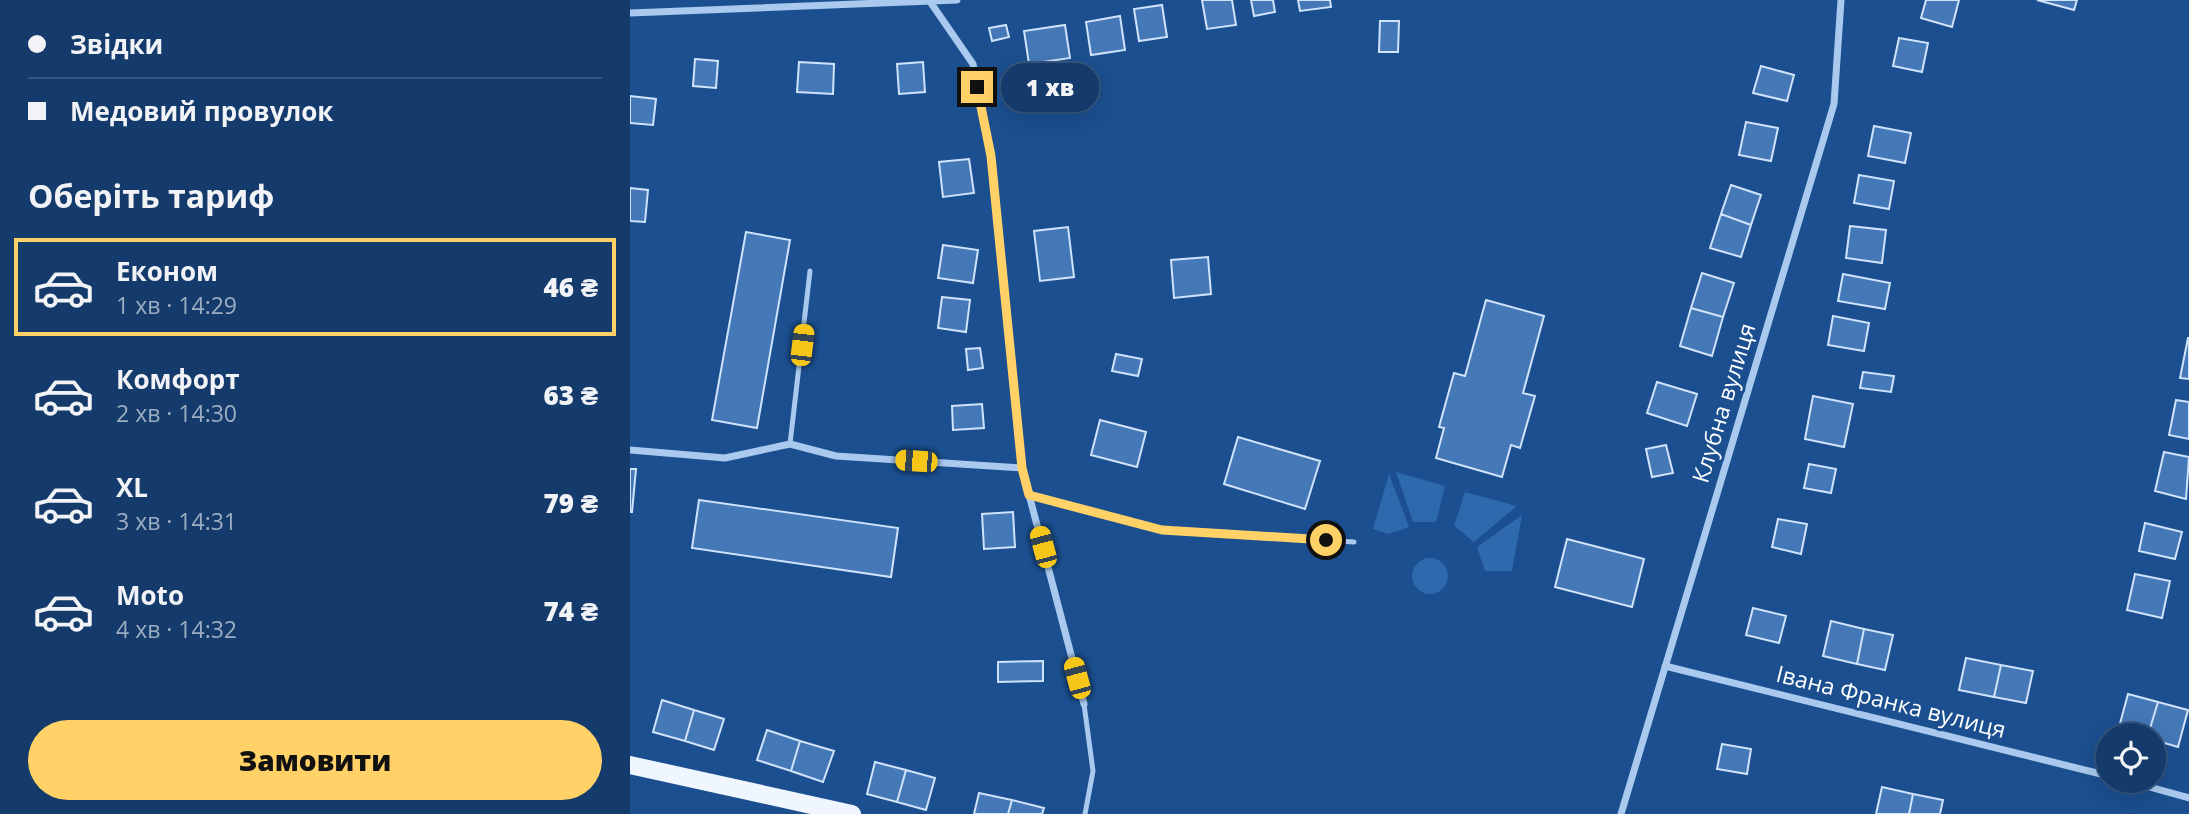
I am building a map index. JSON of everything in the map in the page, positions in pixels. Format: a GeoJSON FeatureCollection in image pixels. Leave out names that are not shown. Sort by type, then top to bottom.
{"type":"FeatureCollection","features":[{"type":"Feature","properties":{"kind":"main road"},"geometry":{"type":"LineString","coordinates":[[630,765],[852,814]]}},
{"type":"Feature","properties":{"kind":"street"},"geometry":{"type":"LineString","coordinates":[[674,0],[674,12]]}},
{"type":"Feature","properties":{"kind":"street"},"geometry":{"type":"LineString","coordinates":[[630,13],[957,0]]}},
{"type":"Feature","properties":{"kind":"street","name":"Клубна вулиця"},"geometry":{"type":"LineString","coordinates":[[1620,814],[1834,104],[1841,0]]}},
{"type":"Feature","properties":{"kind":"street"},"geometry":{"type":"LineString","coordinates":[[931,2],[973,64],[991,156],[1022,468],[1084,704]]}},
{"type":"Feature","properties":{"kind":"street"},"geometry":{"type":"LineString","coordinates":[[630,450],[725,458],[790,444],[836,456],[1022,468]]}},
{"type":"Feature","properties":{"kind":"street","name":"Івана Франка вулиця"},"geometry":{"type":"LineString","coordinates":[[1665,666],[2096,773]]}},
{"type":"Feature","properties":{"kind":"street"},"geometry":{"type":"LineString","coordinates":[[2166,792],[2189,798]]}},
{"type":"Feature","properties":{"kind":"lane"},"geometry":{"type":"LineString","coordinates":[[790,444],[810,271]]}},
{"type":"Feature","properties":{"kind":"lane"},"geometry":{"type":"LineString","coordinates":[[1029,495],[1162,530],[1353,542]]}},
{"type":"Feature","properties":{"kind":"lane"},"geometry":{"type":"LineString","coordinates":[[1084,704],[1093,771],[1085,814]]}},
{"type":"Feature","properties":{"kind":"shaded area"},"geometry":{"type":"Polygon","coordinates":[[[1396,472],[1445,486],[1436,522],[1413,522],[1396,472]]]}},
{"type":"Feature","properties":{"kind":"shaded area"},"geometry":{"type":"Polygon","coordinates":[[[1389,474],[1409,527],[1389,534],[1373,529],[1389,474]]]}},
{"type":"Feature","properties":{"kind":"shaded area"},"geometry":{"type":"Polygon","coordinates":[[[1465,492],[1517,506],[1474,542],[1454,526],[1465,492]]]}},
{"type":"Feature","properties":{"kind":"shaded area"},"geometry":{"type":"Polygon","coordinates":[[[1522,515],[1512,571],[1485,571],[1477,547],[1522,515]]]}},
{"type":"Feature","properties":{"kind":"shaded area"},"geometry":{"type":"Polygon","coordinates":[[[1430,558],[1442,564],[1448,576],[1442,588],[1430,594],[1418,588],[1412,576],[1418,564],[1430,558]]]}},
{"type":"Feature","properties":{"kind":"building"},"geometry":{"type":"Polygon","coordinates":[[[1202,0],[1232,0],[1236,25],[1207,29],[1202,0]]]}},
{"type":"Feature","properties":{"kind":"building"},"geometry":{"type":"Polygon","coordinates":[[[1251,0],[1273,0],[1275,12],[1254,16],[1251,0]]]}},
{"type":"Feature","properties":{"kind":"building"},"geometry":{"type":"Polygon","coordinates":[[[1298,0],[1330,0],[1331,7],[1300,11],[1298,0]]]}},
{"type":"Feature","properties":{"kind":"building"},"geometry":{"type":"Polygon","coordinates":[[[1926,0],[1959,0],[1952,27],[1921,18],[1926,0]]]}},
{"type":"Feature","properties":{"kind":"building"},"geometry":{"type":"Polygon","coordinates":[[[2037,0],[2077,0],[2074,10],[2037,0]]]}},
{"type":"Feature","properties":{"kind":"building"},"geometry":{"type":"Polygon","coordinates":[[[1162,5],[1167,37],[1139,41],[1134,9],[1162,5]]]}},
{"type":"Feature","properties":{"kind":"building"},"geometry":{"type":"Polygon","coordinates":[[[1120,16],[1125,50],[1091,55],[1086,22],[1120,16]]]}},
{"type":"Feature","properties":{"kind":"building"},"geometry":{"type":"Polygon","coordinates":[[[1380,21],[1399,21],[1398,52],[1379,52],[1380,21]]]}},
{"type":"Feature","properties":{"kind":"building"},"geometry":{"type":"Polygon","coordinates":[[[1006,25],[1009,37],[992,41],[989,28],[1006,25]]]}},
{"type":"Feature","properties":{"kind":"building"},"geometry":{"type":"Polygon","coordinates":[[[1065,25],[1070,58],[1029,64],[1024,31],[1065,25]]]}},
{"type":"Feature","properties":{"kind":"building"},"geometry":{"type":"Polygon","coordinates":[[[1899,38],[1928,43],[1922,72],[1893,66],[1899,38]]]}},
{"type":"Feature","properties":{"kind":"building"},"geometry":{"type":"Polygon","coordinates":[[[695,59],[718,61],[716,88],[693,86],[695,59]]]}},
{"type":"Feature","properties":{"kind":"building"},"geometry":{"type":"Polygon","coordinates":[[[799,62],[834,64],[833,94],[797,92],[799,62]]]}},
{"type":"Feature","properties":{"kind":"building"},"geometry":{"type":"Polygon","coordinates":[[[923,62],[925,92],[899,94],[897,64],[923,62]]]}},
{"type":"Feature","properties":{"kind":"building"},"geometry":{"type":"Polygon","coordinates":[[[1761,66],[1794,75],[1787,101],[1753,93],[1761,66]]]}},
{"type":"Feature","properties":{"kind":"building"},"geometry":{"type":"Polygon","coordinates":[[[630,96],[656,99],[653,125],[630,123],[630,96]]]}},
{"type":"Feature","properties":{"kind":"building"},"geometry":{"type":"Polygon","coordinates":[[[1746,122],[1778,128],[1771,161],[1739,155],[1746,122]]]}},
{"type":"Feature","properties":{"kind":"building"},"geometry":{"type":"Polygon","coordinates":[[[1874,126],[1911,133],[1905,163],[1868,156],[1874,126]]]}},
{"type":"Feature","properties":{"kind":"building"},"geometry":{"type":"Polygon","coordinates":[[[969,159],[974,193],[943,197],[939,162],[969,159]]]}},
{"type":"Feature","properties":{"kind":"building"},"geometry":{"type":"Polygon","coordinates":[[[1859,175],[1894,181],[1889,209],[1854,203],[1859,175]]]}},
{"type":"Feature","properties":{"kind":"building"},"geometry":{"type":"Polygon","coordinates":[[[1731,185],[1761,195],[1751,225],[1721,214],[1731,185]]]}},
{"type":"Feature","properties":{"kind":"building"},"geometry":{"type":"Polygon","coordinates":[[[630,188],[648,190],[645,222],[630,221],[630,188]]]}},
{"type":"Feature","properties":{"kind":"building"},"geometry":{"type":"Polygon","coordinates":[[[1721,214],[1751,225],[1741,257],[1710,248],[1721,214]]]}},
{"type":"Feature","properties":{"kind":"building"},"geometry":{"type":"Polygon","coordinates":[[[1850,226],[1886,230],[1882,263],[1846,258],[1850,226]]]}},
{"type":"Feature","properties":{"kind":"building"},"geometry":{"type":"Polygon","coordinates":[[[1068,227],[1074,277],[1040,281],[1034,231],[1068,227]]]}},
{"type":"Feature","properties":{"kind":"building"},"geometry":{"type":"Polygon","coordinates":[[[746,232],[790,240],[757,428],[712,420],[746,232]]]}},
{"type":"Feature","properties":{"kind":"building"},"geometry":{"type":"Polygon","coordinates":[[[943,245],[978,250],[973,283],[938,278],[943,245]]]}},
{"type":"Feature","properties":{"kind":"building"},"geometry":{"type":"Polygon","coordinates":[[[1208,257],[1211,294],[1174,298],[1171,260],[1208,257]]]}},
{"type":"Feature","properties":{"kind":"building"},"geometry":{"type":"Polygon","coordinates":[[[1702,273],[1734,283],[1723,317],[1691,308],[1702,273]]]}},
{"type":"Feature","properties":{"kind":"building"},"geometry":{"type":"Polygon","coordinates":[[[1843,274],[1890,283],[1885,309],[1838,301],[1843,274]]]}},
{"type":"Feature","properties":{"kind":"building"},"geometry":{"type":"Polygon","coordinates":[[[942,297],[970,300],[966,332],[938,328],[942,297]]]}},
{"type":"Feature","properties":{"kind":"building"},"geometry":{"type":"Polygon","coordinates":[[[1486,300],[1544,316],[1523,393],[1535,396],[1520,448],[1511,445],[1502,477],[1436,458],[1444,428],[1439,427],[1454,373],[1465,376],[1486,300]]]}},
{"type":"Feature","properties":{"kind":"building"},"geometry":{"type":"Polygon","coordinates":[[[1691,308],[1723,317],[1712,356],[1680,346],[1691,308]]]}},
{"type":"Feature","properties":{"kind":"building"},"geometry":{"type":"Polygon","coordinates":[[[1833,316],[1869,323],[1864,351],[1828,345],[1833,316]]]}},
{"type":"Feature","properties":{"kind":"building"},"geometry":{"type":"Polygon","coordinates":[[[2189,338],[2189,379],[2180,378],[2189,338]]]}},
{"type":"Feature","properties":{"kind":"building"},"geometry":{"type":"Polygon","coordinates":[[[980,348],[983,368],[968,370],[966,349],[980,348]]]}},
{"type":"Feature","properties":{"kind":"building"},"geometry":{"type":"Polygon","coordinates":[[[1116,354],[1142,359],[1138,376],[1112,371],[1116,354]]]}},
{"type":"Feature","properties":{"kind":"building"},"geometry":{"type":"Polygon","coordinates":[[[1863,372],[1894,376],[1891,392],[1860,388],[1863,372]]]}},
{"type":"Feature","properties":{"kind":"building"},"geometry":{"type":"Polygon","coordinates":[[[1657,382],[1697,394],[1687,426],[1647,413],[1657,382]]]}},
{"type":"Feature","properties":{"kind":"building"},"geometry":{"type":"Polygon","coordinates":[[[1813,396],[1853,404],[1844,447],[1805,439],[1813,396]]]}},
{"type":"Feature","properties":{"kind":"building"},"geometry":{"type":"Polygon","coordinates":[[[2176,400],[2189,402],[2189,439],[2169,435],[2176,400]]]}},
{"type":"Feature","properties":{"kind":"building"},"geometry":{"type":"Polygon","coordinates":[[[982,404],[984,428],[953,430],[952,406],[982,404]]]}},
{"type":"Feature","properties":{"kind":"building"},"geometry":{"type":"Polygon","coordinates":[[[1100,420],[1146,432],[1137,467],[1091,455],[1100,420]]]}},
{"type":"Feature","properties":{"kind":"building"},"geometry":{"type":"Polygon","coordinates":[[[1238,437],[1320,461],[1305,509],[1224,484],[1238,437]]]}},
{"type":"Feature","properties":{"kind":"building"},"geometry":{"type":"Polygon","coordinates":[[[1666,445],[1673,473],[1652,477],[1646,449],[1666,445]]]}},
{"type":"Feature","properties":{"kind":"building"},"geometry":{"type":"Polygon","coordinates":[[[2164,452],[2189,457],[2186,499],[2155,491],[2164,452]]]}},
{"type":"Feature","properties":{"kind":"building"},"geometry":{"type":"Polygon","coordinates":[[[1809,464],[1836,469],[1831,493],[1804,488],[1809,464]]]}},
{"type":"Feature","properties":{"kind":"building"},"geometry":{"type":"Polygon","coordinates":[[[630,469],[636,469],[632,512],[630,512],[630,469]]]}},
{"type":"Feature","properties":{"kind":"building"},"geometry":{"type":"Polygon","coordinates":[[[699,500],[898,528],[891,577],[692,548],[699,500]]]}},
{"type":"Feature","properties":{"kind":"building"},"geometry":{"type":"Polygon","coordinates":[[[1013,512],[1015,547],[984,549],[982,514],[1013,512]]]}},
{"type":"Feature","properties":{"kind":"building"},"geometry":{"type":"Polygon","coordinates":[[[1778,519],[1807,524],[1801,554],[1772,547],[1778,519]]]}},
{"type":"Feature","properties":{"kind":"building"},"geometry":{"type":"Polygon","coordinates":[[[2145,523],[2182,532],[2175,559],[2139,551],[2145,523]]]}},
{"type":"Feature","properties":{"kind":"building"},"geometry":{"type":"Polygon","coordinates":[[[1567,539],[1644,559],[1632,607],[1555,587],[1567,539]]]}},
{"type":"Feature","properties":{"kind":"building"},"geometry":{"type":"Polygon","coordinates":[[[2135,574],[2170,581],[2162,618],[2127,610],[2135,574]]]}},
{"type":"Feature","properties":{"kind":"building"},"geometry":{"type":"Polygon","coordinates":[[[1753,608],[1786,616],[1779,643],[1746,635],[1753,608]]]}},
{"type":"Feature","properties":{"kind":"building"},"geometry":{"type":"Polygon","coordinates":[[[1831,621],[1864,629],[1857,664],[1823,656],[1831,621]]]}},
{"type":"Feature","properties":{"kind":"building"},"geometry":{"type":"Polygon","coordinates":[[[1864,629],[1893,635],[1885,670],[1857,664],[1864,629]]]}},
{"type":"Feature","properties":{"kind":"building"},"geometry":{"type":"Polygon","coordinates":[[[1966,658],[2001,665],[1994,697],[1959,690],[1966,658]]]}},
{"type":"Feature","properties":{"kind":"building"},"geometry":{"type":"Polygon","coordinates":[[[1043,661],[1043,681],[998,682],[998,662],[1043,661]]]}},
{"type":"Feature","properties":{"kind":"building"},"geometry":{"type":"Polygon","coordinates":[[[2001,665],[2033,671],[2026,703],[1994,697],[2001,665]]]}},
{"type":"Feature","properties":{"kind":"building"},"geometry":{"type":"Polygon","coordinates":[[[2128,694],[2158,702],[2152,723],[2120,723],[2128,694]]]}},
{"type":"Feature","properties":{"kind":"building"},"geometry":{"type":"Polygon","coordinates":[[[662,700],[694,710],[685,741],[653,732],[662,700]]]}},
{"type":"Feature","properties":{"kind":"building"},"geometry":{"type":"Polygon","coordinates":[[[2158,702],[2188,710],[2178,747],[2166,744],[2166,723],[2152,723],[2158,702]]]}},
{"type":"Feature","properties":{"kind":"building"},"geometry":{"type":"Polygon","coordinates":[[[694,710],[724,719],[714,750],[685,741],[694,710]]]}},
{"type":"Feature","properties":{"kind":"building"},"geometry":{"type":"Polygon","coordinates":[[[767,730],[800,741],[791,771],[757,760],[767,730]]]}},
{"type":"Feature","properties":{"kind":"building"},"geometry":{"type":"Polygon","coordinates":[[[800,741],[834,751],[823,782],[791,771],[800,741]]]}},
{"type":"Feature","properties":{"kind":"building"},"geometry":{"type":"Polygon","coordinates":[[[1722,744],[1751,749],[1747,774],[1717,769],[1722,744]]]}},
{"type":"Feature","properties":{"kind":"building"},"geometry":{"type":"Polygon","coordinates":[[[875,762],[906,770],[897,802],[867,794],[875,762]]]}},
{"type":"Feature","properties":{"kind":"building"},"geometry":{"type":"Polygon","coordinates":[[[906,770],[935,778],[926,810],[897,802],[906,770]]]}},
{"type":"Feature","properties":{"kind":"building"},"geometry":{"type":"Polygon","coordinates":[[[1882,787],[1913,794],[1909,814],[1876,814],[1882,787]]]}},
{"type":"Feature","properties":{"kind":"building"},"geometry":{"type":"Polygon","coordinates":[[[979,793],[1012,800],[1008,814],[974,814],[979,793]]]}},
{"type":"Feature","properties":{"kind":"building"},"geometry":{"type":"Polygon","coordinates":[[[1913,794],[1943,800],[1940,814],[1909,814],[1913,794]]]}},
{"type":"Feature","properties":{"kind":"building"},"geometry":{"type":"Polygon","coordinates":[[[1012,800],[1044,808],[1042,814],[1008,814],[1012,800]]]}},
{"type":"Feature","properties":{"kind":"route"},"geometry":{"type":"LineString","coordinates":[[977,87],[991,156],[1022,468],[1029,495],[1162,530],[1326,540]]}}]}
